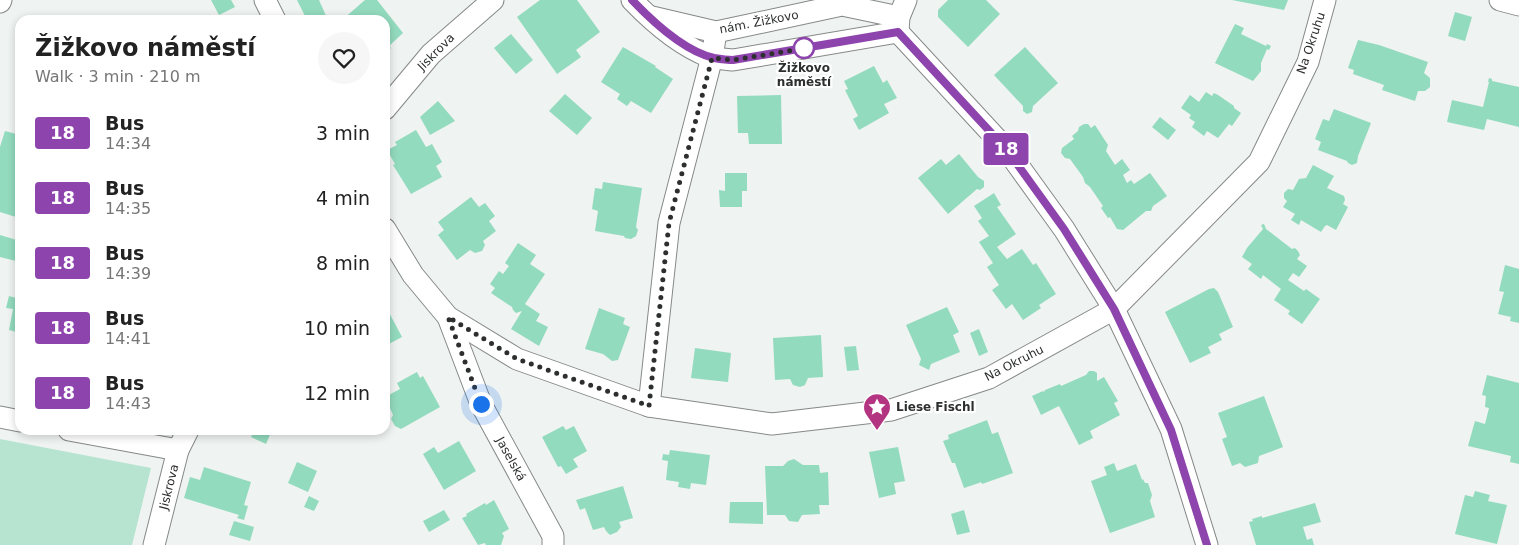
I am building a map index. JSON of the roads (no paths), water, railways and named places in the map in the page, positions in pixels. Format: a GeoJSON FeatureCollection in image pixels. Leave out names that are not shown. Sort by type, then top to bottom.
{"type":"FeatureCollection","features":[{"type":"Feature","properties":{"kind":"street"},"geometry":{"type":"LineString","coordinates":[[265,0],[272,15]]}},
{"type":"Feature","properties":{"kind":"street","name":"Jiskrova"},"geometry":{"type":"LineString","coordinates":[[390,103],[431,54],[493,0]]}},
{"type":"Feature","properties":{"kind":"street"},"geometry":{"type":"LineString","coordinates":[[632,0],[681,43],[712,58],[733,60],[901,16],[1007,150],[1064,229],[1114,309],[1171,430],[1207,545]]}},
{"type":"Feature","properties":{"kind":"street","name":"Na Okruhu"},"geometry":{"type":"LineString","coordinates":[[390,237],[413,275],[448,317],[517,359],[649,406],[772,424],[891,410],[989,378],[1114,309],[1259,162],[1308,62],[1325,0]]}},
{"type":"Feature","properties":{"kind":"street"},"geometry":{"type":"LineString","coordinates":[[1500,0],[1519,5]]}},
{"type":"Feature","properties":{"kind":"street","name":"nám. Žižkovo"},"geometry":{"type":"LineString","coordinates":[[648,16],[716,32],[842,5],[901,16]]}},
{"type":"Feature","properties":{"kind":"street"},"geometry":{"type":"LineString","coordinates":[[649,406],[669,223],[712,58],[716,32]]}},
{"type":"Feature","properties":{"kind":"street","name":"Jaselská"},"geometry":{"type":"LineString","coordinates":[[448,317],[481,404],[553,536],[553,545]]}},
{"type":"Feature","properties":{"kind":"street"},"geometry":{"type":"LineString","coordinates":[[0,417],[15,420]]}},
{"type":"Feature","properties":{"kind":"street"},"geometry":{"type":"LineString","coordinates":[[96,435],[178,450]]}},
{"type":"Feature","properties":{"kind":"street","name":"Jiskrova"},"geometry":{"type":"LineString","coordinates":[[154,545],[178,450],[186,435]]}},
{"type":"Feature","properties":{"kind":"place","name":"Žižkovo náměstí"},"geometry":{"type":"Point","coordinates":[804,48]}},
{"type":"Feature","properties":{"kind":"place","name":"Liese Fischl"},"geometry":{"type":"Point","coordinates":[877,431]}}]}
